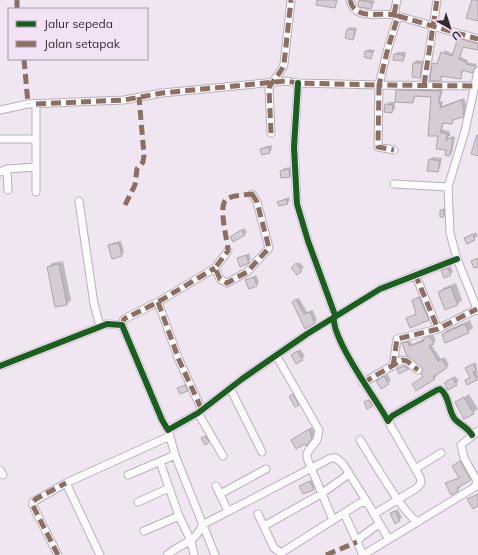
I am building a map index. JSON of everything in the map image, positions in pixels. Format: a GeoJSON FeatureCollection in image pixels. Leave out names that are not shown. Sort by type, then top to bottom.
{"type":"FeatureCollection","features":[{"type":"Feature","properties":{"kind":"street"},"geometry":{"type":"LineString","coordinates":[[271,133],[269,94],[271,83],[281,73],[291,0]]}},
{"type":"Feature","properties":{"kind":"street"},"geometry":{"type":"LineString","coordinates":[[350,0],[353,8],[359,12],[377,16],[396,15],[478,38]]}},
{"type":"Feature","properties":{"kind":"street"},"geometry":{"type":"LineString","coordinates":[[394,150],[380,149],[378,147],[379,85],[396,15],[398,0]]}},
{"type":"Feature","properties":{"kind":"street"},"geometry":{"type":"LineString","coordinates":[[424,85],[437,0]]}},
{"type":"Feature","properties":{"kind":"street"},"geometry":{"type":"LineString","coordinates":[[392,366],[397,339],[438,329],[478,310],[475,297],[457,259],[450,233],[448,187],[465,130],[478,71]]}},
{"type":"Feature","properties":{"kind":"street"},"geometry":{"type":"LineString","coordinates":[[281,73],[286,80]]}},
{"type":"Feature","properties":{"kind":"street"},"geometry":{"type":"LineString","coordinates":[[0,110],[36,104],[124,100],[178,92],[271,83],[286,80],[298,83],[475,86]]}},
{"type":"Feature","properties":{"kind":"street"},"geometry":{"type":"LineString","coordinates":[[298,83],[294,147],[297,204],[308,241],[336,315],[334,320],[338,334],[363,383],[380,406],[420,477],[421,483],[417,488],[374,514]]}},
{"type":"Feature","properties":{"kind":"street"},"geometry":{"type":"LineString","coordinates":[[36,104],[36,192]]}},
{"type":"Feature","properties":{"kind":"street"},"geometry":{"type":"LineString","coordinates":[[0,139],[36,139]]}},
{"type":"Feature","properties":{"kind":"street"},"geometry":{"type":"LineString","coordinates":[[0,172],[7,169],[36,167]]}},
{"type":"Feature","properties":{"kind":"street"},"geometry":{"type":"LineString","coordinates":[[7,169],[8,190]]}},
{"type":"Feature","properties":{"kind":"street"},"geometry":{"type":"LineString","coordinates":[[394,184],[448,187]]}},
{"type":"Feature","properties":{"kind":"street"},"geometry":{"type":"LineString","coordinates":[[215,268],[220,279],[227,283],[247,272],[269,248],[257,202],[252,194]]}},
{"type":"Feature","properties":{"kind":"street"},"geometry":{"type":"LineString","coordinates":[[79,201],[94,304],[100,326]]}},
{"type":"Feature","properties":{"kind":"street"},"geometry":{"type":"LineString","coordinates":[[215,555],[175,455],[169,433],[162,420],[122,325],[124,319],[158,302],[215,268],[228,251]]}},
{"type":"Feature","properties":{"kind":"street"},"geometry":{"type":"LineString","coordinates":[[58,555],[33,506],[33,502],[36,499],[66,482],[169,433],[276,355],[336,315],[380,289],[415,274],[457,259]]}},
{"type":"Feature","properties":{"kind":"street"},"geometry":{"type":"LineString","coordinates":[[415,274],[438,329]]}},
{"type":"Feature","properties":{"kind":"street"},"geometry":{"type":"LineString","coordinates":[[158,302],[179,360],[200,411],[223,456]]}},
{"type":"Feature","properties":{"kind":"street"},"geometry":{"type":"LineString","coordinates":[[0,366],[100,326],[114,323],[122,325]]}},
{"type":"Feature","properties":{"kind":"street"},"geometry":{"type":"LineString","coordinates":[[276,355],[319,430],[317,440],[307,453],[321,494],[334,520]]}},
{"type":"Feature","properties":{"kind":"street"},"geometry":{"type":"LineString","coordinates":[[363,383],[402,360],[407,361],[418,370]]}},
{"type":"Feature","properties":{"kind":"street"},"geometry":{"type":"LineString","coordinates":[[230,388],[262,452]]}},
{"type":"Feature","properties":{"kind":"street"},"geometry":{"type":"LineString","coordinates":[[344,513],[363,555],[388,538],[418,522],[477,484],[461,449],[463,442],[475,433],[454,418],[444,393],[440,389],[392,416],[388,422]]}},
{"type":"Feature","properties":{"kind":"street"},"geometry":{"type":"LineString","coordinates":[[360,440],[398,499],[412,518],[418,522]]}},
{"type":"Feature","properties":{"kind":"street"},"geometry":{"type":"LineString","coordinates":[[415,469],[441,453]]}},
{"type":"Feature","properties":{"kind":"street"},"geometry":{"type":"LineString","coordinates":[[128,474],[175,455]]}},
{"type":"Feature","properties":{"kind":"street"},"geometry":{"type":"LineString","coordinates":[[167,555],[191,541],[198,534],[202,525],[331,458],[336,458],[349,474],[388,538]]}},
{"type":"Feature","properties":{"kind":"street"},"geometry":{"type":"LineString","coordinates":[[160,462],[179,516],[191,541],[194,555]]}},
{"type":"Feature","properties":{"kind":"street"},"geometry":{"type":"LineString","coordinates":[[220,494],[266,469]]}},
{"type":"Feature","properties":{"kind":"street"},"geometry":{"type":"LineString","coordinates":[[264,526],[321,494],[349,474]]}},
{"type":"Feature","properties":{"kind":"street"},"geometry":{"type":"LineString","coordinates":[[66,482],[100,555]]}},
{"type":"Feature","properties":{"kind":"street"},"geometry":{"type":"LineString","coordinates":[[216,486],[228,511]]}},
{"type":"Feature","properties":{"kind":"street"},"geometry":{"type":"LineString","coordinates":[[138,502],[169,488]]}},
{"type":"Feature","properties":{"kind":"street"},"geometry":{"type":"LineString","coordinates":[[258,514],[274,548],[281,553],[360,503],[367,502]]}},
{"type":"Feature","properties":{"kind":"street"},"geometry":{"type":"LineString","coordinates":[[144,531],[179,516]]}},
{"type":"Feature","properties":{"kind":"street"},"geometry":{"type":"LineString","coordinates":[[357,542],[360,537],[380,524]]}},
{"type":"Feature","properties":{"kind":"building"},"geometry":{"type":"Polygon","coordinates":[[[317,0],[337,0],[335,8],[316,5],[317,0]]]}},
{"type":"Feature","properties":{"kind":"building"},"geometry":{"type":"Polygon","coordinates":[[[359,0],[373,3],[371,9],[360,7],[358,5],[359,0]]]}},
{"type":"Feature","properties":{"kind":"building"},"geometry":{"type":"Polygon","coordinates":[[[472,0],[478,0],[478,21],[466,18],[472,0]]]}},
{"type":"Feature","properties":{"kind":"building"},"geometry":{"type":"Polygon","coordinates":[[[347,29],[355,30],[353,40],[345,38],[347,29]]]}},
{"type":"Feature","properties":{"kind":"building"},"geometry":{"type":"Polygon","coordinates":[[[458,38],[478,44],[478,50],[463,47],[459,59],[466,62],[466,64],[476,66],[472,73],[462,70],[461,79],[441,76],[441,81],[430,81],[432,63],[437,64],[441,52],[452,56],[458,38]]]}},
{"type":"Feature","properties":{"kind":"building"},"geometry":{"type":"Polygon","coordinates":[[[365,51],[373,52],[371,59],[364,57],[365,51]]]}},
{"type":"Feature","properties":{"kind":"building"},"geometry":{"type":"Polygon","coordinates":[[[394,54],[404,55],[403,61],[393,60],[394,54]]]}},
{"type":"Feature","properties":{"kind":"building"},"geometry":{"type":"Polygon","coordinates":[[[413,63],[422,63],[420,78],[412,77],[413,63]]]}},
{"type":"Feature","properties":{"kind":"building"},"geometry":{"type":"Polygon","coordinates":[[[396,90],[441,91],[438,103],[441,103],[440,108],[461,100],[464,110],[463,117],[453,120],[452,124],[443,123],[440,132],[450,135],[447,136],[446,141],[449,138],[453,139],[450,156],[445,155],[446,150],[436,149],[438,136],[428,136],[431,97],[414,96],[413,103],[395,102],[396,90]]]}},
{"type":"Feature","properties":{"kind":"building"},"geometry":{"type":"Polygon","coordinates":[[[385,104],[393,105],[392,113],[384,112],[385,104]]]}},
{"type":"Feature","properties":{"kind":"building"},"geometry":{"type":"Polygon","coordinates":[[[478,135],[478,156],[471,154],[478,135]]]}},
{"type":"Feature","properties":{"kind":"building"},"geometry":{"type":"Polygon","coordinates":[[[269,147],[270,153],[262,155],[260,149],[269,147]]]}},
{"type":"Feature","properties":{"kind":"building"},"geometry":{"type":"Polygon","coordinates":[[[429,159],[440,161],[438,172],[427,171],[429,159]]]}},
{"type":"Feature","properties":{"kind":"building"},"geometry":{"type":"Polygon","coordinates":[[[289,169],[290,177],[281,178],[280,171],[289,169]]]}},
{"type":"Feature","properties":{"kind":"building"},"geometry":{"type":"Polygon","coordinates":[[[286,199],[288,204],[279,206],[277,202],[286,199]]]}},
{"type":"Feature","properties":{"kind":"building"},"geometry":{"type":"Polygon","coordinates":[[[440,210],[444,210],[444,217],[440,217],[440,210]]]}},
{"type":"Feature","properties":{"kind":"building"},"geometry":{"type":"Polygon","coordinates":[[[241,230],[245,235],[233,242],[230,237],[241,230]]]}},
{"type":"Feature","properties":{"kind":"building"},"geometry":{"type":"Polygon","coordinates":[[[473,234],[475,240],[467,244],[464,238],[473,234]]]}},
{"type":"Feature","properties":{"kind":"building"},"geometry":{"type":"Polygon","coordinates":[[[119,243],[122,256],[112,259],[108,245],[119,243]]]}},
{"type":"Feature","properties":{"kind":"building"},"geometry":{"type":"Polygon","coordinates":[[[246,255],[249,263],[240,267],[237,258],[246,255]]]}},
{"type":"Feature","properties":{"kind":"building"},"geometry":{"type":"Polygon","coordinates":[[[478,258],[478,267],[474,268],[471,261],[478,258]]]}},
{"type":"Feature","properties":{"kind":"building"},"geometry":{"type":"Polygon","coordinates":[[[296,263],[302,271],[297,275],[291,268],[296,263]]]}},
{"type":"Feature","properties":{"kind":"building"},"geometry":{"type":"Polygon","coordinates":[[[59,264],[67,305],[55,307],[47,267],[59,264]]]}},
{"type":"Feature","properties":{"kind":"building"},"geometry":{"type":"Polygon","coordinates":[[[448,268],[451,275],[444,278],[441,270],[448,268]]]}},
{"type":"Feature","properties":{"kind":"building"},"geometry":{"type":"Polygon","coordinates":[[[254,277],[257,286],[249,289],[245,280],[254,277]]]}},
{"type":"Feature","properties":{"kind":"building"},"geometry":{"type":"Polygon","coordinates":[[[451,287],[458,305],[445,310],[438,292],[451,287]]]}},
{"type":"Feature","properties":{"kind":"building"},"geometry":{"type":"Polygon","coordinates":[[[419,297],[429,320],[410,328],[406,318],[416,314],[412,300],[419,297]]]}},
{"type":"Feature","properties":{"kind":"building"},"geometry":{"type":"Polygon","coordinates":[[[296,299],[304,314],[310,312],[315,323],[305,329],[292,302],[296,299]]]}},
{"type":"Feature","properties":{"kind":"building"},"geometry":{"type":"Polygon","coordinates":[[[465,324],[469,333],[445,343],[442,334],[465,324]]]}},
{"type":"Feature","properties":{"kind":"building"},"geometry":{"type":"Polygon","coordinates":[[[430,336],[434,344],[429,346],[438,361],[442,359],[447,368],[433,377],[435,379],[416,391],[412,384],[423,377],[421,374],[423,369],[407,356],[402,343],[408,342],[409,346],[424,341],[423,339],[430,336]]]}},
{"type":"Feature","properties":{"kind":"building"},"geometry":{"type":"Polygon","coordinates":[[[297,351],[303,360],[296,364],[291,355],[297,351]]]}},
{"type":"Feature","properties":{"kind":"building"},"geometry":{"type":"Polygon","coordinates":[[[473,364],[477,371],[473,372],[477,380],[467,385],[465,380],[470,378],[465,368],[473,364]]]}},
{"type":"Feature","properties":{"kind":"building"},"geometry":{"type":"Polygon","coordinates":[[[404,366],[409,369],[399,374],[397,369],[404,366]]]}},
{"type":"Feature","properties":{"kind":"building"},"geometry":{"type":"Polygon","coordinates":[[[384,376],[389,384],[381,389],[376,381],[384,376]]]}},
{"type":"Feature","properties":{"kind":"building"},"geometry":{"type":"Polygon","coordinates":[[[452,378],[457,385],[448,390],[444,383],[452,378]]]}},
{"type":"Feature","properties":{"kind":"building"},"geometry":{"type":"Polygon","coordinates":[[[185,385],[188,391],[180,394],[177,388],[185,385]]]}},
{"type":"Feature","properties":{"kind":"building"},"geometry":{"type":"Polygon","coordinates":[[[293,394],[299,405],[295,407],[289,396],[293,394]]]}},
{"type":"Feature","properties":{"kind":"building"},"geometry":{"type":"Polygon","coordinates":[[[464,397],[474,414],[464,419],[455,402],[464,397]]]}},
{"type":"Feature","properties":{"kind":"building"},"geometry":{"type":"Polygon","coordinates":[[[369,400],[373,406],[367,409],[364,402],[369,400]]]}},
{"type":"Feature","properties":{"kind":"building"},"geometry":{"type":"Polygon","coordinates":[[[309,429],[312,438],[306,446],[305,444],[296,449],[291,440],[309,429]]]}},
{"type":"Feature","properties":{"kind":"building"},"geometry":{"type":"Polygon","coordinates":[[[205,436],[209,442],[205,445],[201,438],[205,436]]]}},
{"type":"Feature","properties":{"kind":"building"},"geometry":{"type":"Polygon","coordinates":[[[460,461],[471,480],[457,488],[458,491],[451,495],[445,483],[459,478],[452,466],[460,461]]]}},
{"type":"Feature","properties":{"kind":"building"},"geometry":{"type":"Polygon","coordinates":[[[310,481],[314,490],[303,494],[299,486],[310,481]]]}},
{"type":"Feature","properties":{"kind":"building"},"geometry":{"type":"Polygon","coordinates":[[[478,494],[478,506],[473,509],[467,499],[478,494]]]}},
{"type":"Feature","properties":{"kind":"building"},"geometry":{"type":"Polygon","coordinates":[[[395,511],[400,521],[395,524],[390,513],[395,511]]]}},
{"type":"Feature","properties":{"kind":"marked path"},"geometry":{"type":"LineString","coordinates":[[17,0],[17,8]]}},
{"type":"Feature","properties":{"kind":"marked path"},"geometry":{"type":"LineString","coordinates":[[271,133],[269,88],[284,64],[291,0]]}},
{"type":"Feature","properties":{"kind":"marked path"},"geometry":{"type":"LineString","coordinates":[[350,0],[353,7],[364,14],[398,16],[379,85],[475,86]]}},
{"type":"Feature","properties":{"kind":"marked path"},"geometry":{"type":"LineString","coordinates":[[394,14],[397,0]]}},
{"type":"Feature","properties":{"kind":"marked path"},"geometry":{"type":"LineString","coordinates":[[424,85],[437,0]]}},
{"type":"Feature","properties":{"kind":"marked path"},"geometry":{"type":"LineString","coordinates":[[398,16],[478,39]]}},
{"type":"Feature","properties":{"kind":"marked path"},"geometry":{"type":"LineString","coordinates":[[24,60],[28,104]]}},
{"type":"Feature","properties":{"kind":"marked path"},"geometry":{"type":"LineString","coordinates":[[36,104],[124,100],[162,93],[286,81],[298,83],[379,85],[378,147],[394,150]]}},
{"type":"Feature","properties":{"kind":"marked path"},"geometry":{"type":"LineString","coordinates":[[125,205],[135,185],[137,169],[143,162],[144,155],[139,97]]}},
{"type":"Feature","properties":{"kind":"marked path"},"geometry":{"type":"LineString","coordinates":[[252,194],[257,202],[269,248],[247,272],[227,283],[220,279],[215,268],[228,251],[223,215],[224,203],[227,199],[232,197],[252,194]]}},
{"type":"Feature","properties":{"kind":"marked path"},"geometry":{"type":"LineString","coordinates":[[122,325],[124,319],[158,302],[215,268]]}},
{"type":"Feature","properties":{"kind":"marked path"},"geometry":{"type":"LineString","coordinates":[[415,274],[438,329]]}},
{"type":"Feature","properties":{"kind":"marked path"},"geometry":{"type":"LineString","coordinates":[[158,302],[179,360],[202,410]]}},
{"type":"Feature","properties":{"kind":"marked path"},"geometry":{"type":"LineString","coordinates":[[393,366],[397,339],[438,329],[477,309]]}},
{"type":"Feature","properties":{"kind":"marked path"},"geometry":{"type":"LineString","coordinates":[[363,383],[402,360],[407,361],[418,370]]}},
{"type":"Feature","properties":{"kind":"marked path"},"geometry":{"type":"LineString","coordinates":[[58,555],[33,506],[33,502],[66,483]]}},
{"type":"Feature","properties":{"kind":"marked path"},"geometry":{"type":"LineString","coordinates":[[326,555],[357,542]]}},
{"type":"Feature","properties":{"kind":"cycle path"},"geometry":{"type":"LineString","coordinates":[[298,83],[294,147],[297,204],[308,241],[335,315],[334,324],[345,351],[388,421],[392,416],[440,389],[447,398],[454,418],[468,429],[472,435]]}},
{"type":"Feature","properties":{"kind":"cycle path"},"geometry":{"type":"LineString","coordinates":[[0,366],[107,324],[122,325],[162,420],[168,430],[198,413],[242,379],[307,334],[380,289],[457,259]]}}]}
